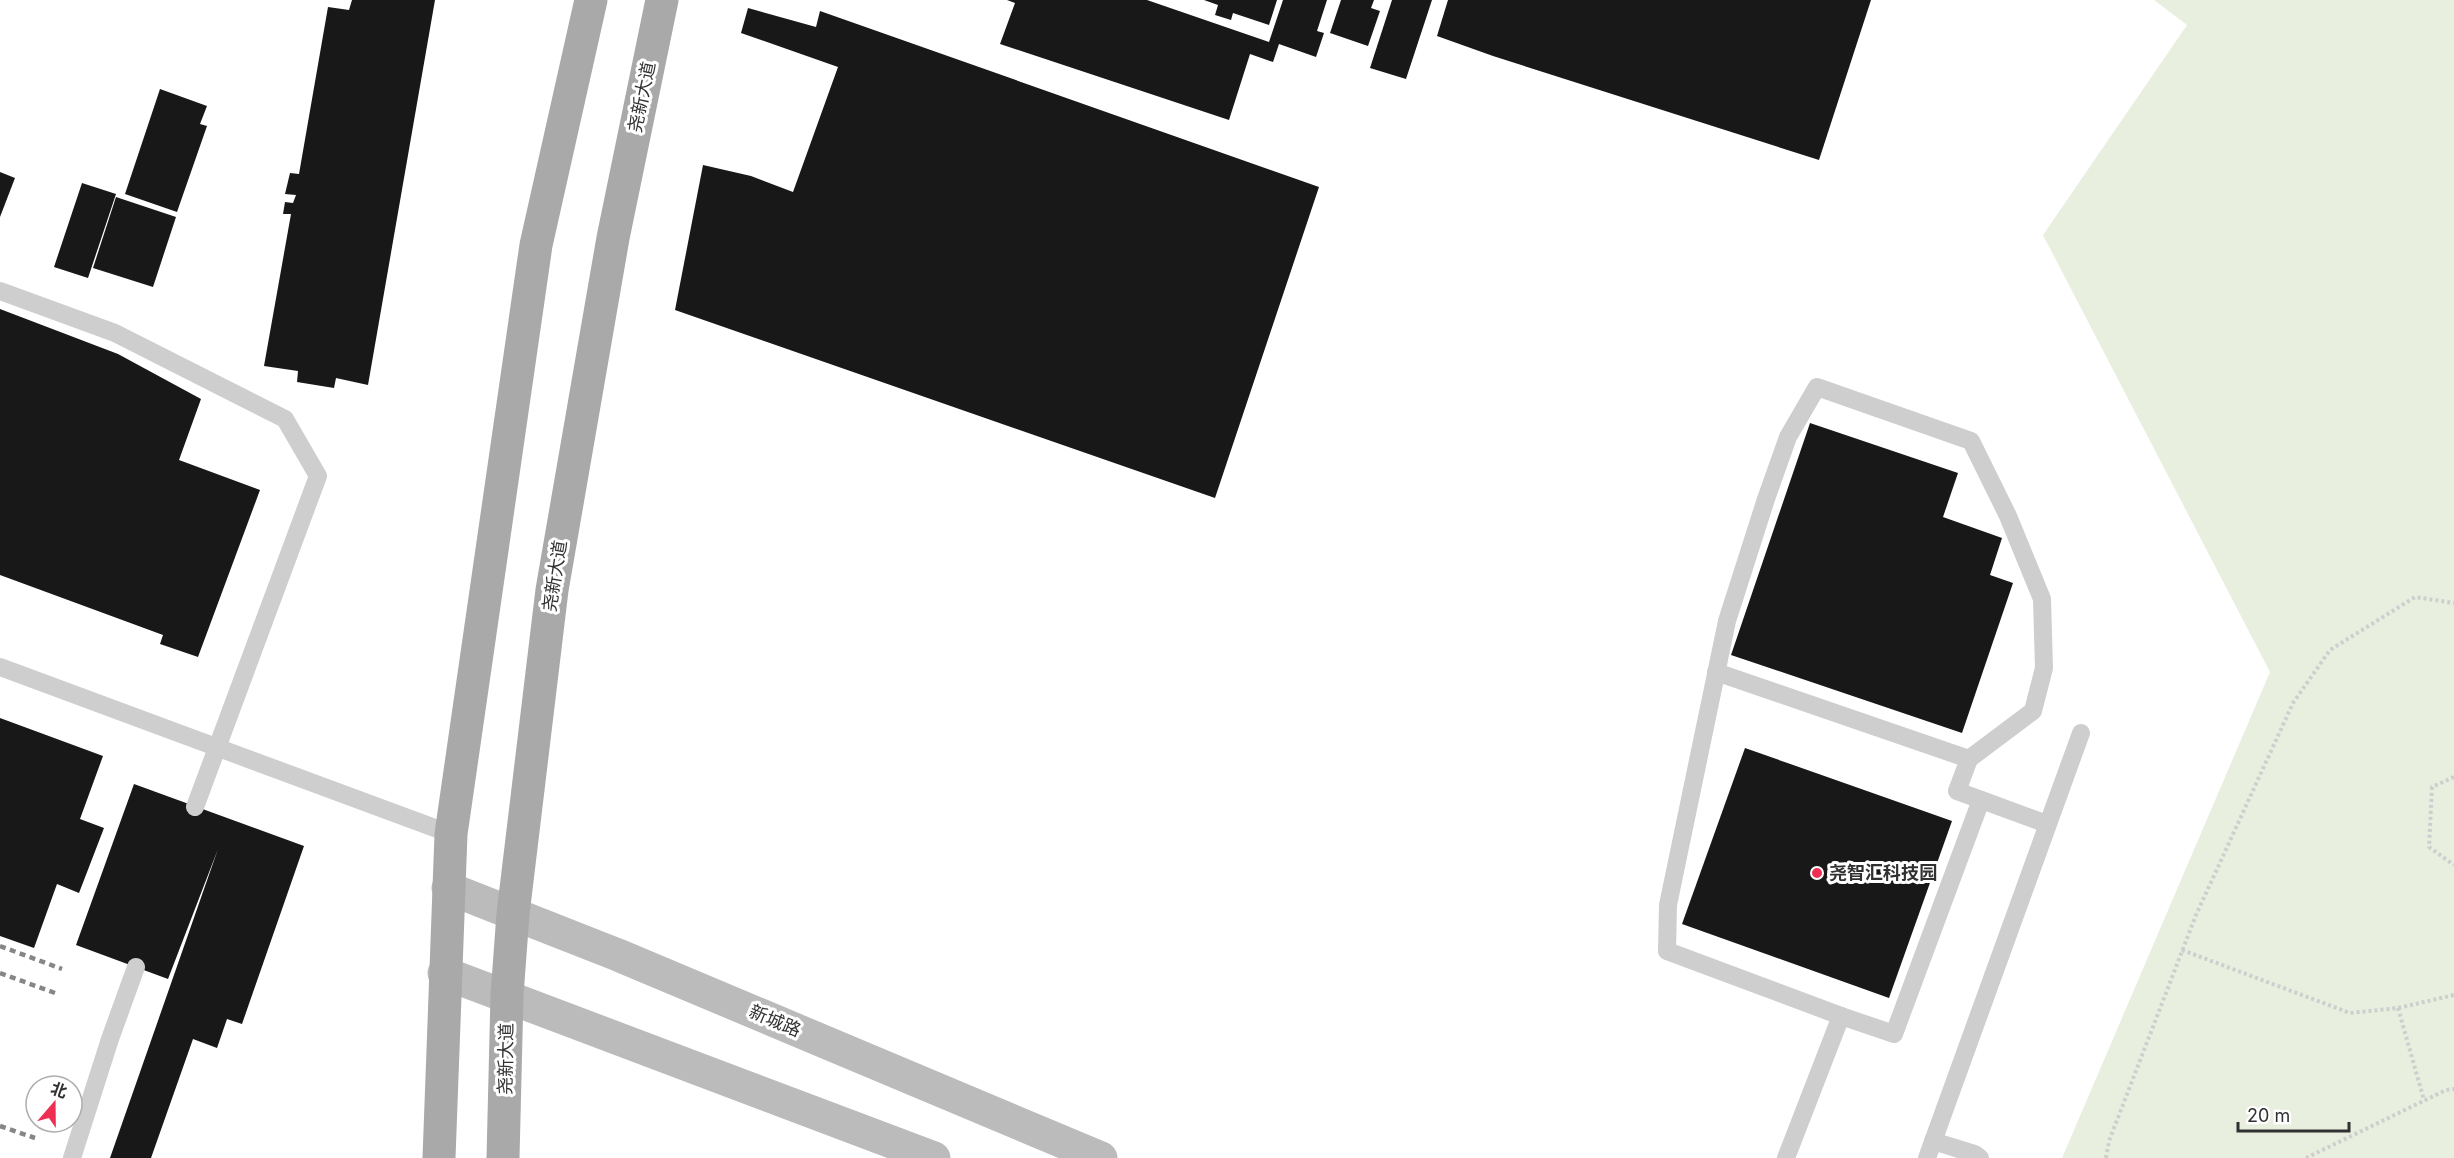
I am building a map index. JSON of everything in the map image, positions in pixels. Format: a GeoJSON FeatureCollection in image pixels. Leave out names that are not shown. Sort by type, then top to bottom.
{"type":"FeatureCollection","features":[{"type":"Feature","properties":{"kind":"main road"},"geometry":{"type":"LineString","coordinates":[[439,1158],[444,973],[451,834],[536,245],[591,0]]}},
{"type":"Feature","properties":{"kind":"main road","name":"尧新大道"},"geometry":{"type":"LineString","coordinates":[[503,1158],[507,995],[513,914],[552,590],[613,238],[662,0]]}},
{"type":"Feature","properties":{"kind":"main road","name":"新城路"},"geometry":{"type":"LineString","coordinates":[[448,888],[618,955],[1101,1158]]}},
{"type":"Feature","properties":{"kind":"main road"},"geometry":{"type":"LineString","coordinates":[[444,973],[934,1158]]}},
{"type":"Feature","properties":{"kind":"lane"},"geometry":{"type":"LineString","coordinates":[[0,291],[115,333],[285,419],[318,476],[195,807]]}},
{"type":"Feature","properties":{"kind":"lane"},"geometry":{"type":"LineString","coordinates":[[1981,800],[1894,1034],[1666,951],[1668,905],[1727,621],[1788,437],[1817,387],[1971,441],[2008,516],[2042,599],[2044,668],[2033,711],[1969,759],[1957,791],[2048,824]]}},
{"type":"Feature","properties":{"kind":"lane"},"geometry":{"type":"LineString","coordinates":[[0,666],[451,834]]}},
{"type":"Feature","properties":{"kind":"lane"},"geometry":{"type":"LineString","coordinates":[[1716,672],[1969,759]]}},
{"type":"Feature","properties":{"kind":"lane"},"geometry":{"type":"LineString","coordinates":[[1980,1158],[1975,1154],[1930,1150],[2081,733]]}},
{"type":"Feature","properties":{"kind":"lane"},"geometry":{"type":"LineString","coordinates":[[72,1158],[136,967]]}},
{"type":"Feature","properties":{"kind":"lane"},"geometry":{"type":"LineString","coordinates":[[1786,1158],[1841,1016]]}},
{"type":"Feature","properties":{"kind":"path"},"geometry":{"type":"LineString","coordinates":[[2106,1158],[2109,1141],[2196,915],[2293,703],[2330,650],[2415,597],[2454,603]]}},
{"type":"Feature","properties":{"kind":"path"},"geometry":{"type":"LineString","coordinates":[[2454,777],[2432,787],[2429,847],[2454,865]]}},
{"type":"Feature","properties":{"kind":"path"},"geometry":{"type":"LineString","coordinates":[[2182,950],[2350,1013],[2398,1008],[2454,995]]}},
{"type":"Feature","properties":{"kind":"path"},"geometry":{"type":"LineString","coordinates":[[2398,1008],[2424,1100]]}},
{"type":"Feature","properties":{"kind":"path"},"geometry":{"type":"LineString","coordinates":[[2306,1158],[2424,1100],[2446,1090],[2454,1089]]}},
{"type":"Feature","properties":{"kind":"green space"},"geometry":{"type":"Polygon","coordinates":[[[2154,0],[2454,0],[2454,1158],[2062,1158],[2270,672],[2043,235],[2187,25],[2154,0]]]}},
{"type":"Feature","properties":{"kind":"building"},"geometry":{"type":"Polygon","coordinates":[[[352,0],[435,0],[368,385],[336,378],[334,388],[297,382],[298,371],[264,366],[291,214],[283,214],[285,202],[293,203],[296,195],[285,194],[290,173],[299,174],[328,7],[349,10],[352,0]]]}},
{"type":"Feature","properties":{"kind":"building"},"geometry":{"type":"Polygon","coordinates":[[[1007,0],[1147,0],[1269,42],[1283,0],[1327,0],[1317,31],[1324,33],[1316,57],[1279,44],[1273,62],[1250,54],[1229,120],[1000,44],[1015,3],[1007,0]]]}},
{"type":"Feature","properties":{"kind":"building"},"geometry":{"type":"Polygon","coordinates":[[[1204,0],[1277,0],[1269,25],[1233,13],[1231,20],[1215,15],[1218,5],[1204,0]]]}},
{"type":"Feature","properties":{"kind":"building"},"geometry":{"type":"Polygon","coordinates":[[[1341,0],[1374,0],[1371,8],[1380,11],[1368,46],[1330,33],[1341,0]]]}},
{"type":"Feature","properties":{"kind":"building"},"geometry":{"type":"Polygon","coordinates":[[[1392,0],[1432,0],[1406,79],[1370,68],[1392,0]]]}},
{"type":"Feature","properties":{"kind":"building"},"geometry":{"type":"Polygon","coordinates":[[[1448,0],[1871,0],[1819,160],[1437,36],[1448,0]]]}},
{"type":"Feature","properties":{"kind":"building"},"geometry":{"type":"Polygon","coordinates":[[[748,8],[816,27],[820,11],[1319,187],[1215,498],[675,310],[703,165],[751,176],[793,192],[838,67],[741,33],[748,8]]]}},
{"type":"Feature","properties":{"kind":"building"},"geometry":{"type":"Polygon","coordinates":[[[160,89],[207,106],[200,124],[207,126],[177,212],[125,194],[160,89]]]}},
{"type":"Feature","properties":{"kind":"building"},"geometry":{"type":"Polygon","coordinates":[[[0,172],[15,178],[0,217],[0,172]]]}},
{"type":"Feature","properties":{"kind":"building"},"geometry":{"type":"Polygon","coordinates":[[[82,183],[116,194],[88,278],[54,267],[82,183]]]}},
{"type":"Feature","properties":{"kind":"building"},"geometry":{"type":"Polygon","coordinates":[[[116,197],[176,217],[153,287],[93,268],[116,197]]]}},
{"type":"Feature","properties":{"kind":"building"},"geometry":{"type":"Polygon","coordinates":[[[0,309],[118,354],[201,399],[179,460],[260,490],[198,657],[160,644],[163,635],[0,575],[0,309]]]}},
{"type":"Feature","properties":{"kind":"building"},"geometry":{"type":"Polygon","coordinates":[[[1810,423],[1958,473],[1943,517],[2002,538],[1990,575],[2013,583],[1962,733],[1731,655],[1810,423]]]}},
{"type":"Feature","properties":{"kind":"building"},"geometry":{"type":"Polygon","coordinates":[[[0,718],[103,756],[80,819],[104,828],[79,893],[57,884],[34,948],[0,936],[0,718]]]}},
{"type":"Feature","properties":{"kind":"building","name":"尧智汇科技园"},"geometry":{"type":"Polygon","coordinates":[[[1745,748],[1952,821],[1889,998],[1682,924],[1745,748]]]}},
{"type":"Feature","properties":{"kind":"building"},"geometry":{"type":"Polygon","coordinates":[[[134,784],[304,846],[242,1024],[227,1019],[217,1048],[193,1039],[151,1158],[110,1158],[218,849],[168,979],[76,945],[134,784]]]}},
{"type":"Feature","properties":{"kind":"railway"},"geometry":{"type":"LineString","coordinates":[[0,946],[62,969]]}},
{"type":"Feature","properties":{"kind":"railway"},"geometry":{"type":"LineString","coordinates":[[0,973],[55,993]]}},
{"type":"Feature","properties":{"kind":"railway"},"geometry":{"type":"LineString","coordinates":[[0,1126],[35,1138]]}},
{"type":"Feature","properties":{"kind":"place","name":"尧智汇科技园"},"geometry":{"type":"Point","coordinates":[1817,873]}}]}
